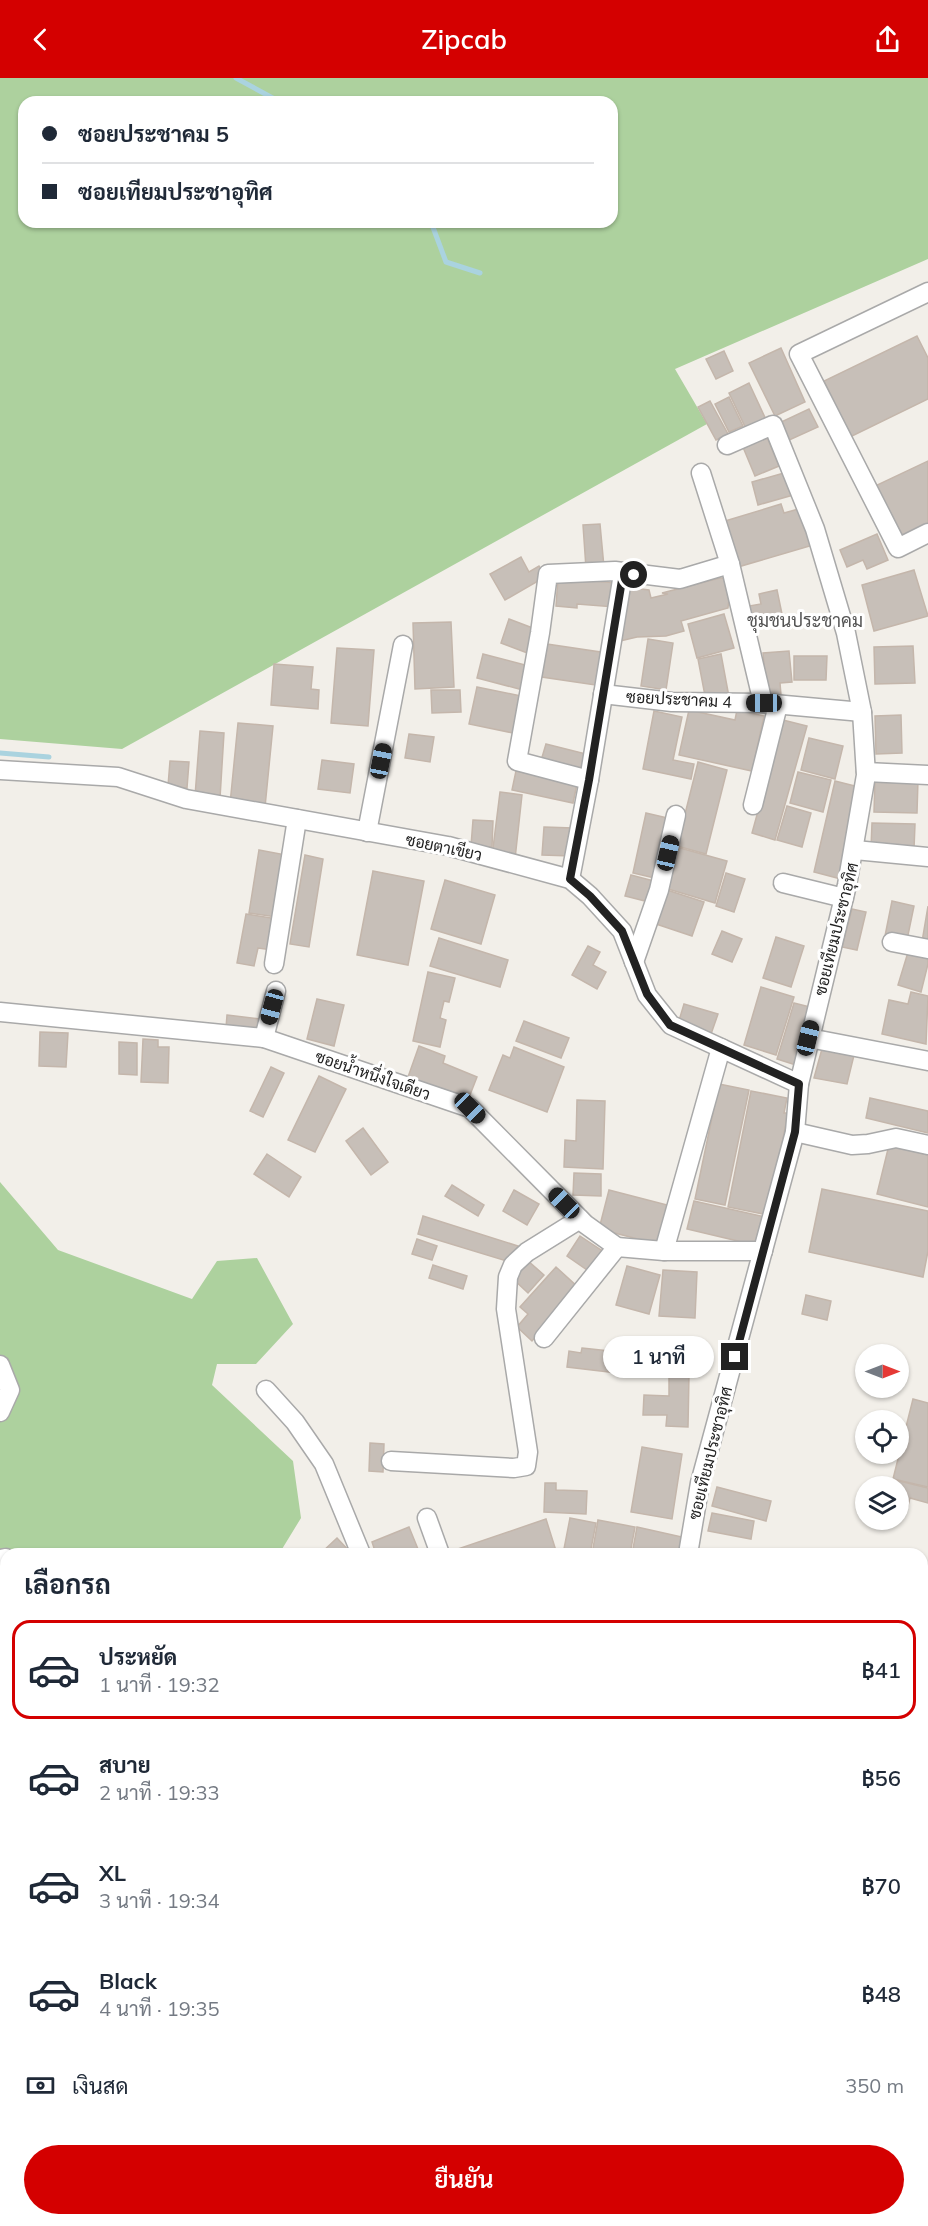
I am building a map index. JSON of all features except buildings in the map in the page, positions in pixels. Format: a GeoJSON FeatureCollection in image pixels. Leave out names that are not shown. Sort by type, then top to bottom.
{"type":"FeatureCollection","features":[{"type":"Feature","properties":{"kind":"street"},"geometry":{"type":"LineString","coordinates":[[927,293],[799,354],[898,548],[928,532]]}},
{"type":"Feature","properties":{"kind":"street","name":"ซอยเทียมประชาอุทิศ"},"geometry":{"type":"LineString","coordinates":[[689,1548],[700,1483],[795,1132],[799,1084],[808,1038],[855,850],[866,772],[862,712],[846,633],[815,529],[773,425],[727,445]]}},
{"type":"Feature","properties":{"kind":"street"},"geometry":{"type":"LineString","coordinates":[[701,473],[771,704],[753,806]]}},
{"type":"Feature","properties":{"kind":"street"},"geometry":{"type":"LineString","coordinates":[[589,780],[517,761],[548,574],[592,571],[680,579],[730,564]]}},
{"type":"Feature","properties":{"kind":"street"},"geometry":{"type":"LineString","coordinates":[[570,879],[623,574]]}},
{"type":"Feature","properties":{"kind":"street"},"geometry":{"type":"LineString","coordinates":[[367,832],[403,645]]}},
{"type":"Feature","properties":{"kind":"street","name":"ซอยประชาคม 4"},"geometry":{"type":"LineString","coordinates":[[603,694],[672,702],[771,704],[862,712]]}},
{"type":"Feature","properties":{"kind":"street","name":"ซอยตาเขียว"},"geometry":{"type":"LineString","coordinates":[[0,770],[118,777],[186,799],[448,846],[570,879],[590,896],[622,931],[647,994],[670,1025],[799,1084]]}},
{"type":"Feature","properties":{"kind":"street"},"geometry":{"type":"LineString","coordinates":[[866,772],[928,775]]}},
{"type":"Feature","properties":{"kind":"street"},"geometry":{"type":"LineString","coordinates":[[634,962],[659,890],[676,815]]}},
{"type":"Feature","properties":{"kind":"street"},"geometry":{"type":"LineString","coordinates":[[274,964],[297,819]]}},
{"type":"Feature","properties":{"kind":"street"},"geometry":{"type":"LineString","coordinates":[[855,850],[928,857]]}},
{"type":"Feature","properties":{"kind":"street"},"geometry":{"type":"LineString","coordinates":[[783,883],[844,898]]}},
{"type":"Feature","properties":{"kind":"street"},"geometry":{"type":"LineString","coordinates":[[892,942],[928,949]]}},
{"type":"Feature","properties":{"kind":"street"},"geometry":{"type":"LineString","coordinates":[[264,1038],[276,992]]}},
{"type":"Feature","properties":{"kind":"street","name":"ซอยน้ำหนึ่งใจเดียว"},"geometry":{"type":"LineString","coordinates":[[0,1012],[264,1038],[470,1108],[580,1219],[617,1247]]}},
{"type":"Feature","properties":{"kind":"street"},"geometry":{"type":"LineString","coordinates":[[808,1038],[928,1061]]}},
{"type":"Feature","properties":{"kind":"street"},"geometry":{"type":"LineString","coordinates":[[664,1251],[721,1048]]}},
{"type":"Feature","properties":{"kind":"street"},"geometry":{"type":"LineString","coordinates":[[795,1132],[852,1145],[896,1138],[928,1145]]}},
{"type":"Feature","properties":{"kind":"street"},"geometry":{"type":"LineString","coordinates":[[391,1461],[514,1468],[526,1466],[528,1452],[506,1308],[508,1277],[513,1265],[527,1252],[580,1219]]}},
{"type":"Feature","properties":{"kind":"street"},"geometry":{"type":"LineString","coordinates":[[544,1338],[617,1247],[664,1251],[764,1251]]}},
{"type":"Feature","properties":{"kind":"street"},"geometry":{"type":"LineString","coordinates":[[0,1365],[10,1390],[0,1412]]}},
{"type":"Feature","properties":{"kind":"street"},"geometry":{"type":"LineString","coordinates":[[266,1390],[295,1422],[324,1464],[359,1548]]}},
{"type":"Feature","properties":{"kind":"street"},"geometry":{"type":"LineString","coordinates":[[427,1518],[438,1548]]}},
{"type":"Feature","properties":{"kind":"green space"},"geometry":{"type":"Polygon","coordinates":[[[0,78],[928,78],[928,259],[675,369],[707,424],[122,749],[0,739],[0,78]]]}},
{"type":"Feature","properties":{"kind":"green space"},"geometry":{"type":"Polygon","coordinates":[[[0,1182],[58,1250],[192,1299],[217,1261],[257,1258],[293,1324],[256,1364],[217,1364],[212,1385],[293,1461],[301,1518],[283,1548],[0,1548],[0,1182]]]}},
{"type":"Feature","properties":{"kind":"waterway"},"geometry":{"type":"LineString","coordinates":[[236,78],[269,96]]}},
{"type":"Feature","properties":{"kind":"waterway"},"geometry":{"type":"LineString","coordinates":[[433,228],[446,262],[480,273]]}},
{"type":"Feature","properties":{"kind":"waterway"},"geometry":{"type":"LineString","coordinates":[[0,753],[49,757]]}},
{"type":"Feature","properties":{"kind":"district","name":"ชุมชนประชาคม"},"geometry":{"type":"Point","coordinates":[805,621]}},
{"type":"Feature","properties":{"kind":"route"},"geometry":{"type":"LineString","coordinates":[[634,575],[623,574],[570,879],[590,896],[622,931],[647,994],[670,1025],[799,1084],[795,1132],[735,1357]]}}]}
